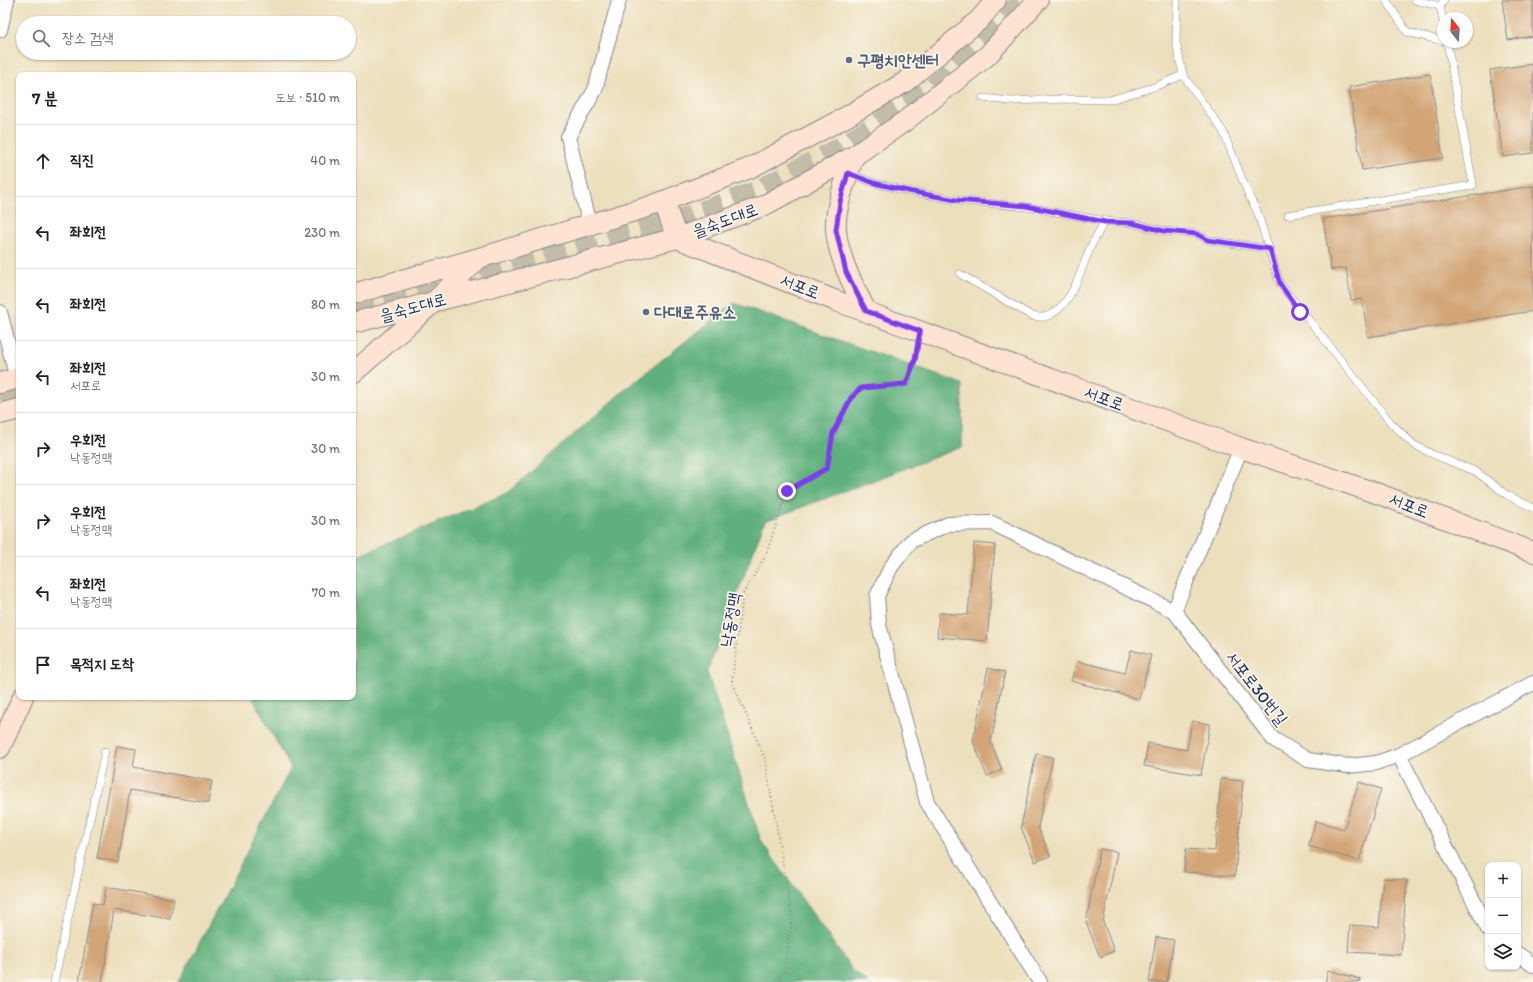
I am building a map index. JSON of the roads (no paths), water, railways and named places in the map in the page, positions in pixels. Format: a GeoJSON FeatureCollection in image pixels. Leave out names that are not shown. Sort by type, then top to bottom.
{"type":"FeatureCollection","features":[{"type":"Feature","properties":{"kind":"main road","name":"을숙도대로"},"geometry":{"type":"LineString","coordinates":[[356,293],[479,258],[664,202],[750,168],[844,118],[905,82],[979,20],[996,0]]}},
{"type":"Feature","properties":{"kind":"main road","name":"을숙도대로"},"geometry":{"type":"LineString","coordinates":[[356,322],[677,238],[763,206],[851,164],[987,56],[1038,0]]}},
{"type":"Feature","properties":{"kind":"main road"},"geometry":{"type":"LineString","coordinates":[[851,164],[840,202],[836,230],[846,272],[866,311]]}},
{"type":"Feature","properties":{"kind":"main road"},"geometry":{"type":"LineString","coordinates":[[664,202],[677,238]]}},
{"type":"Feature","properties":{"kind":"main road","name":"서포로"},"geometry":{"type":"LineString","coordinates":[[677,238],[920,331],[1241,448],[1379,494],[1533,552]]}},
{"type":"Feature","properties":{"kind":"main road"},"geometry":{"type":"LineString","coordinates":[[356,370],[435,301],[479,258]]}},
{"type":"Feature","properties":{"kind":"main road"},"geometry":{"type":"LineString","coordinates":[[0,414],[16,410]]}},
{"type":"Feature","properties":{"kind":"main road"},"geometry":{"type":"LineString","coordinates":[[0,748],[22,700]]}},
{"type":"Feature","properties":{"kind":"street"},"geometry":{"type":"LineString","coordinates":[[0,30],[7,0]]}},
{"type":"Feature","properties":{"kind":"street"},"geometry":{"type":"LineString","coordinates":[[590,225],[568,137],[594,90],[619,0]]}},
{"type":"Feature","properties":{"kind":"street"},"geometry":{"type":"LineString","coordinates":[[0,312],[12,380]]}},
{"type":"Feature","properties":{"kind":"street"},"geometry":{"type":"LineString","coordinates":[[1040,982],[927,802],[879,625],[877,596],[891,568],[911,541],[948,524],[992,523],[1174,611],[1241,448]]}},
{"type":"Feature","properties":{"kind":"street","name":"서포로30번길"},"geometry":{"type":"LineString","coordinates":[[1174,611],[1273,739],[1308,760],[1348,766],[1376,763],[1400,755],[1533,683]]}},
{"type":"Feature","properties":{"kind":"street"},"geometry":{"type":"LineString","coordinates":[[1400,755],[1485,923]]}},
{"type":"Feature","properties":{"kind":"street"},"geometry":{"type":"LineString","coordinates":[[1521,956],[1533,965]]}},
{"type":"Feature","properties":{"kind":"lane"},"geometry":{"type":"LineString","coordinates":[[1177,0],[1176,42],[1183,75],[1223,131],[1249,196],[1257,211],[1280,284],[1396,428],[1413,444],[1434,456],[1475,472],[1507,495],[1533,508]]}},
{"type":"Feature","properties":{"kind":"lane"},"geometry":{"type":"LineString","coordinates":[[1386,0],[1407,32],[1437,40]]}},
{"type":"Feature","properties":{"kind":"lane"},"geometry":{"type":"LineString","coordinates":[[1415,0],[1442,3]]}},
{"type":"Feature","properties":{"kind":"lane"},"geometry":{"type":"LineString","coordinates":[[1288,215],[1473,185],[1446,48]]}},
{"type":"Feature","properties":{"kind":"lane"},"geometry":{"type":"LineString","coordinates":[[984,98],[1010,101],[1110,100],[1154,87],[1183,75]]}},
{"type":"Feature","properties":{"kind":"lane"},"geometry":{"type":"LineString","coordinates":[[851,164],[874,183],[908,191],[956,200],[1026,206],[1105,222],[1132,223],[1164,231],[1197,234],[1215,241],[1270,249]]}},
{"type":"Feature","properties":{"kind":"lane"},"geometry":{"type":"LineString","coordinates":[[960,274],[1032,316],[1043,318],[1052,314],[1065,302],[1080,279],[1091,247],[1105,222]]}},
{"type":"Feature","properties":{"kind":"lane"},"geometry":{"type":"LineString","coordinates":[[54,982],[105,751]]}},
{"type":"Feature","properties":{"kind":"tunnel"},"geometry":{"type":"LineString","coordinates":[[356,308],[467,280],[666,225],[756,192],[837,150],[933,89],[1011,15],[1023,0]]}},
{"type":"Feature","properties":{"kind":"tunnel"},"geometry":{"type":"LineString","coordinates":[[0,399],[16,395]]}},
{"type":"Feature","properties":{"kind":"place","name":"구평치안센터"},"geometry":{"type":"Point","coordinates":[849,60]}},
{"type":"Feature","properties":{"kind":"place","name":"다대로주유소"},"geometry":{"type":"Point","coordinates":[646,312]}}]}
